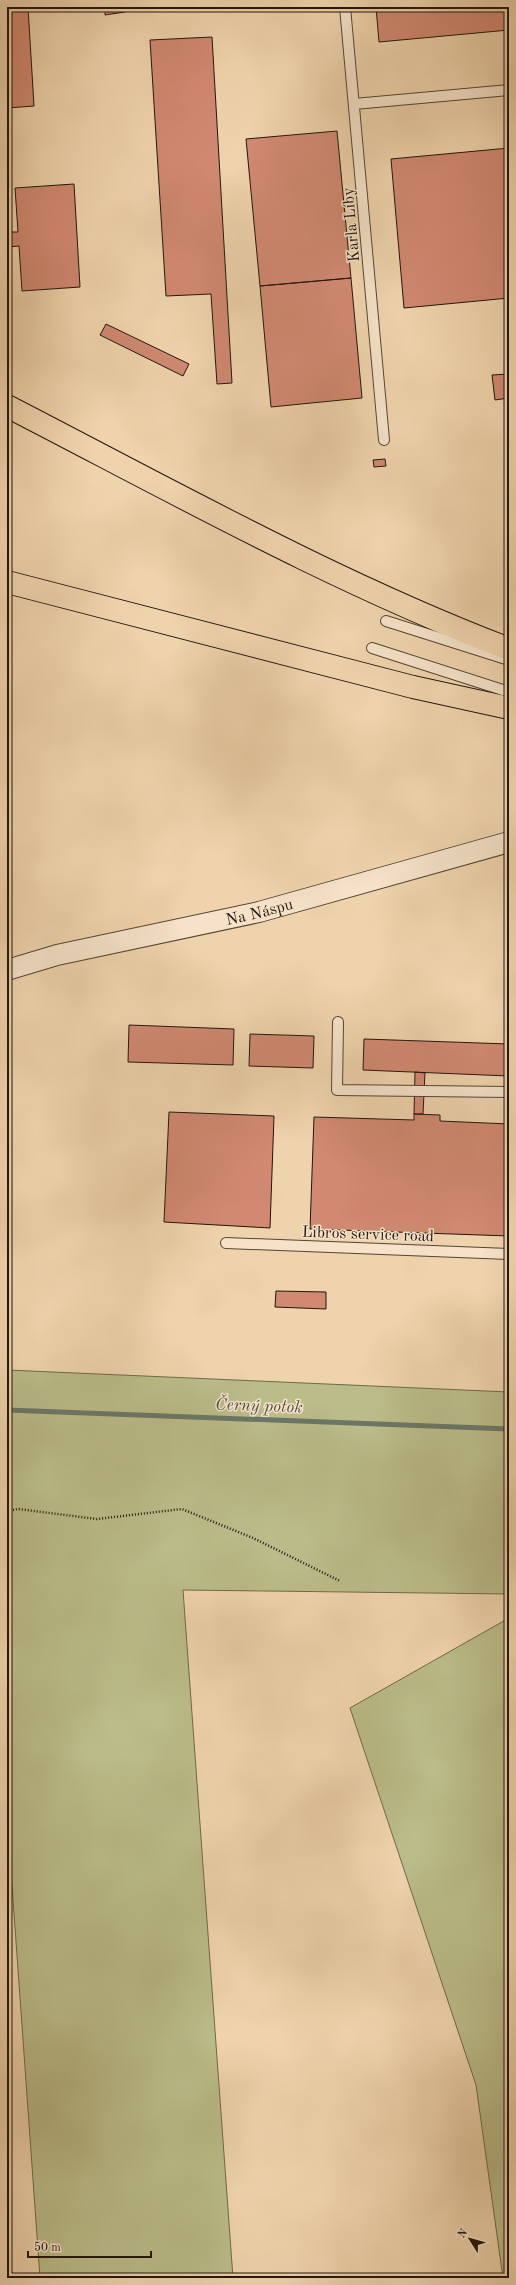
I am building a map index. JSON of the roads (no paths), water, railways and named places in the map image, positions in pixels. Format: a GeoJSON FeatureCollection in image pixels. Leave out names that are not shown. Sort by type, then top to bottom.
{"type":"FeatureCollection","features":[{"type":"Feature","properties":{"kind":"highway"},"geometry":{"type":"LineString","coordinates":[[7,406],[369,589],[467,633],[509,649]]}},
{"type":"Feature","properties":{"kind":"highway"},"geometry":{"type":"LineString","coordinates":[[10,582],[413,687],[509,708]]}},
{"type":"Feature","properties":{"kind":"street","name":"Na Náspu"},"geometry":{"type":"LineString","coordinates":[[7,970],[73,952],[259,912],[509,842]]}},
{"type":"Feature","properties":{"kind":"lane","name":"Karla Líby"},"geometry":{"type":"LineString","coordinates":[[345,7],[384,440]]}},
{"type":"Feature","properties":{"kind":"lane"},"geometry":{"type":"LineString","coordinates":[[354,104],[509,90]]}},
{"type":"Feature","properties":{"kind":"lane"},"geometry":{"type":"LineString","coordinates":[[386,621],[509,660]]}},
{"type":"Feature","properties":{"kind":"lane"},"geometry":{"type":"LineString","coordinates":[[372,648],[509,692]]}},
{"type":"Feature","properties":{"kind":"lane"},"geometry":{"type":"LineString","coordinates":[[338,1022],[337,1090],[509,1092]]}},
{"type":"Feature","properties":{"kind":"lane","name":"Libros service road"},"geometry":{"type":"LineString","coordinates":[[226,1243],[509,1254]]}},
{"type":"Feature","properties":{"kind":"waterway","name":"Černý potok"},"geometry":{"type":"LineString","coordinates":[[7,1410],[509,1429]]}}]}
